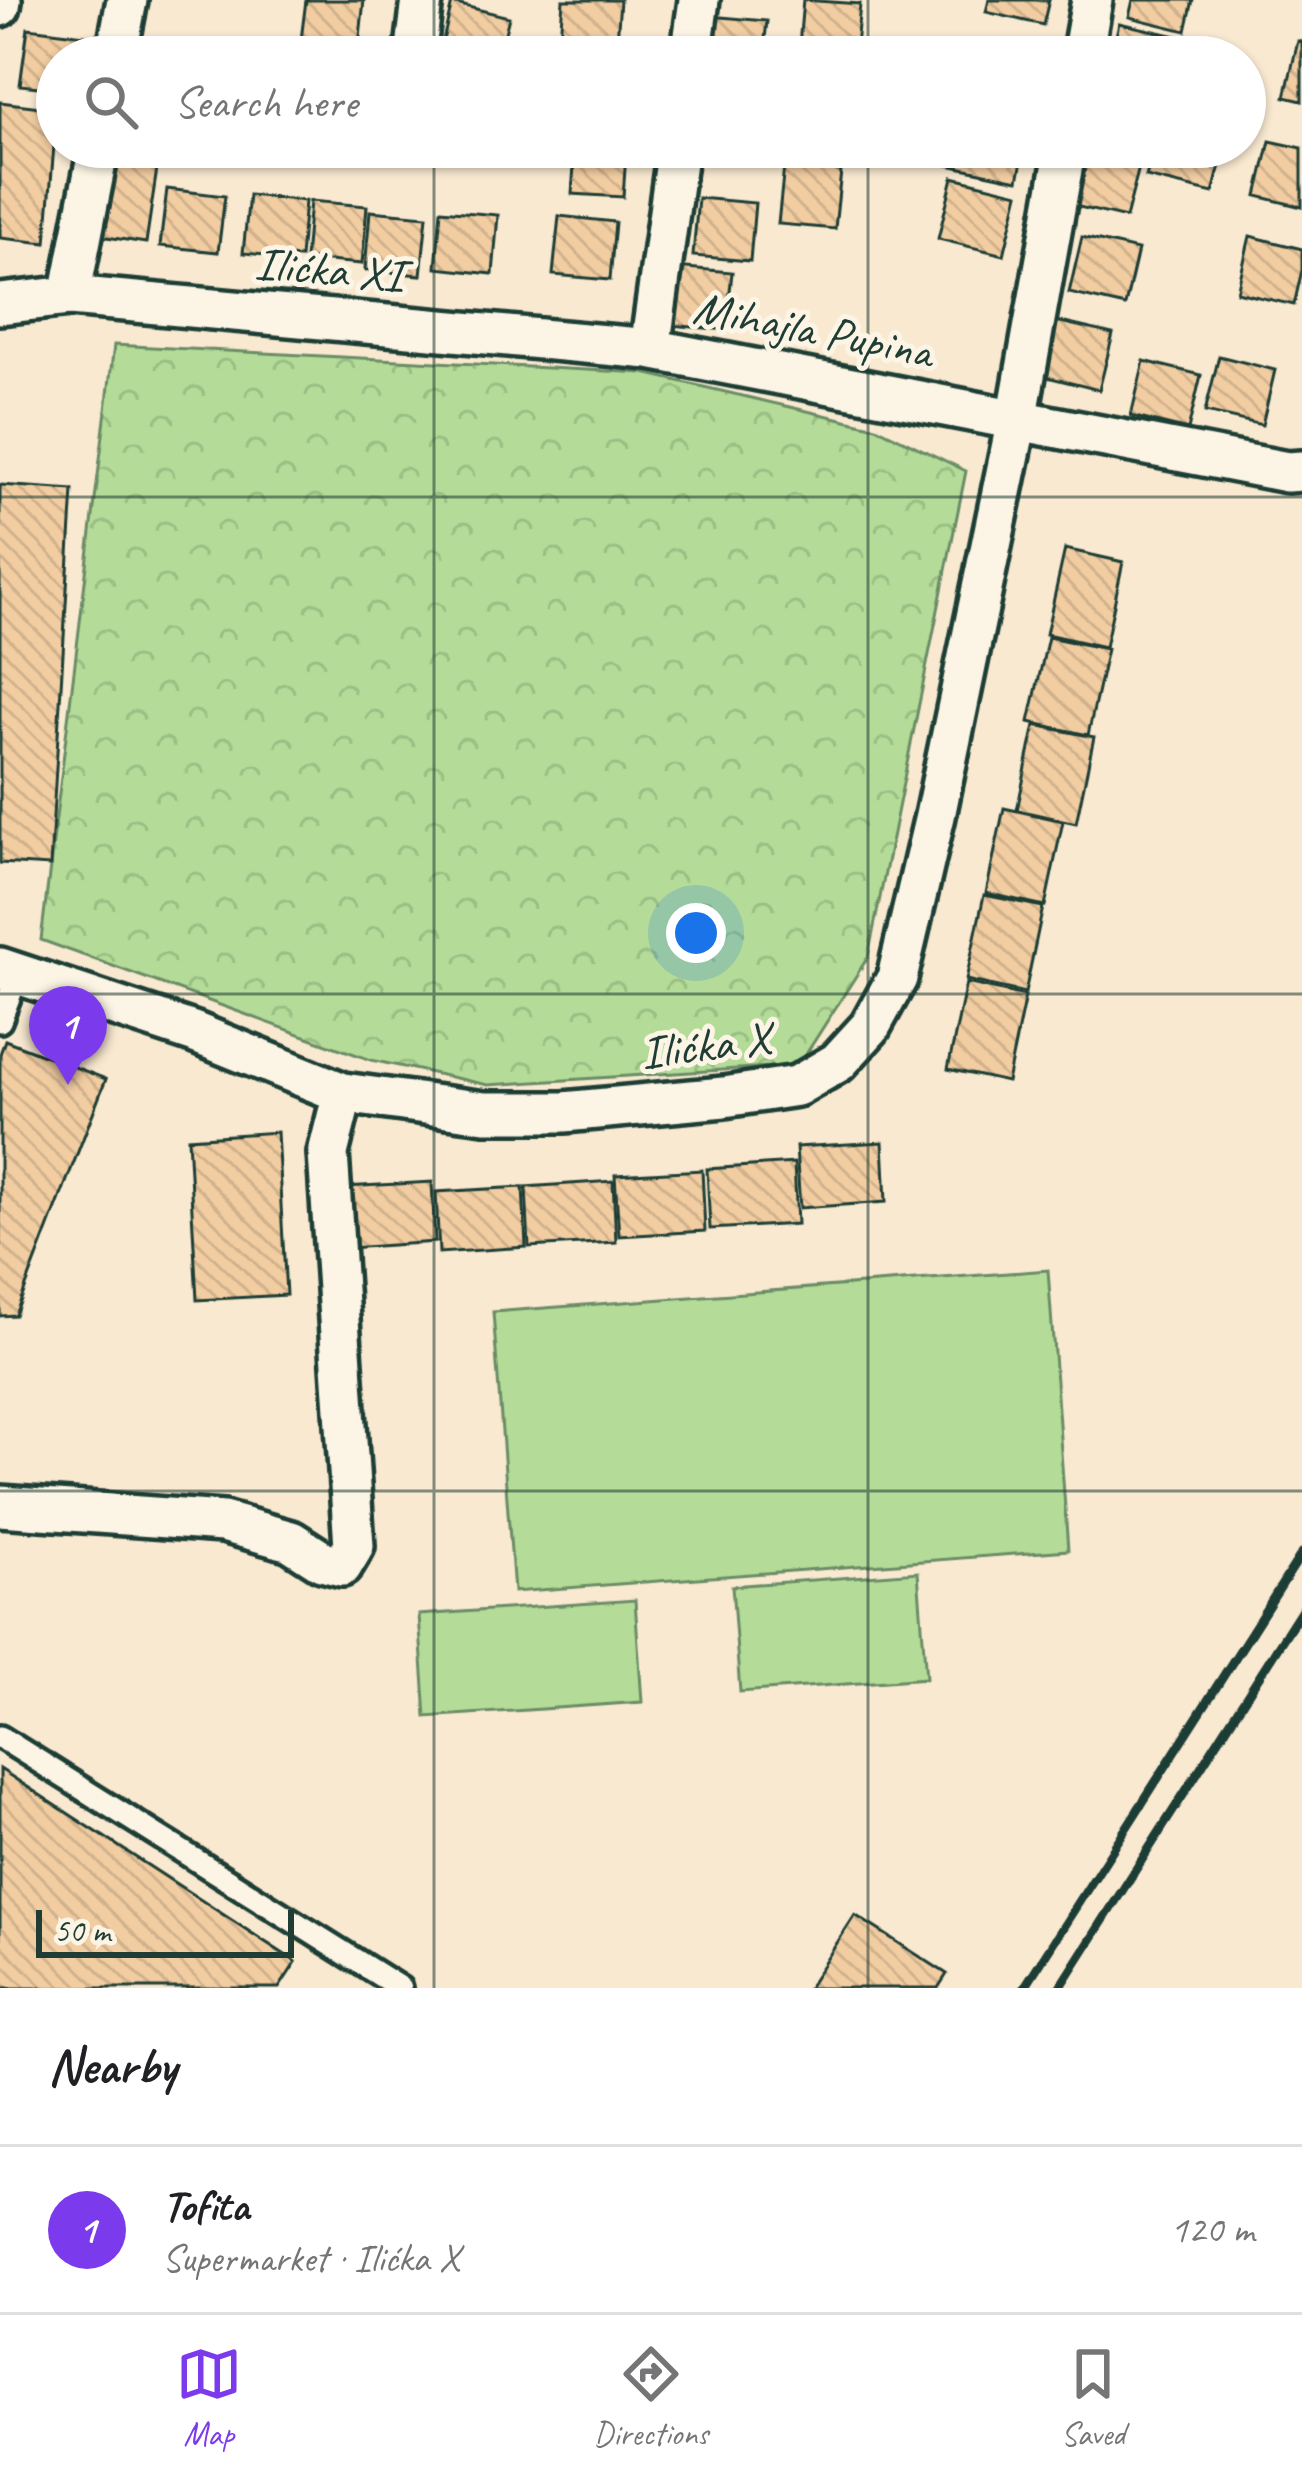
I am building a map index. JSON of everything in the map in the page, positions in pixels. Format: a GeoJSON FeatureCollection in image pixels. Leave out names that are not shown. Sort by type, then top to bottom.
{"type":"FeatureCollection","features":[{"type":"Feature","properties":{"kind":"street"},"geometry":{"type":"LineString","coordinates":[[120,36],[127,0]]}},
{"type":"Feature","properties":{"kind":"street"},"geometry":{"type":"LineString","coordinates":[[418,36],[422,0]]}},
{"type":"Feature","properties":{"kind":"street"},"geometry":{"type":"LineString","coordinates":[[694,36],[699,0]]}},
{"type":"Feature","properties":{"kind":"street"},"geometry":{"type":"LineString","coordinates":[[1086,36],[1092,0]]}},
{"type":"Feature","properties":{"kind":"street"},"geometry":{"type":"LineString","coordinates":[[70,296],[95,168]]}},
{"type":"Feature","properties":{"kind":"street","name":"Mihajla Pupina"},"geometry":{"type":"LineString","coordinates":[[675,168],[650,349],[1287,472],[1302,471]]}},
{"type":"Feature","properties":{"kind":"street"},"geometry":{"type":"LineString","coordinates":[[1017,420],[1062,168]]}},
{"type":"Feature","properties":{"kind":"street","name":"Ilićka XI"},"geometry":{"type":"LineString","coordinates":[[0,304],[70,296],[650,349]]}},
{"type":"Feature","properties":{"kind":"street","name":"Ilićka X"},"geometry":{"type":"LineString","coordinates":[[9,971],[194,1032],[344,1093],[485,1112],[564,1112],[797,1087],[838,1062],[870,1027],[897,978],[1017,420]]}},
{"type":"Feature","properties":{"kind":"street"},"geometry":{"type":"LineString","coordinates":[[0,1506],[223,1522],[291,1541],[322,1561],[342,1566],[354,1546],[328,1154],[344,1093]]}},
{"type":"Feature","properties":{"kind":"lane"},"geometry":{"type":"LineString","coordinates":[[0,1021],[9,971]]}},
{"type":"Feature","properties":{"kind":"lane"},"geometry":{"type":"LineString","coordinates":[[0,1737],[400,1988]]}},
{"type":"Feature","properties":{"kind":"green space"},"geometry":{"type":"Polygon","coordinates":[[[114,345],[644,373],[876,427],[966,471],[868,957],[799,1065],[488,1085],[371,1060],[41,940],[114,345]]]}},
{"type":"Feature","properties":{"kind":"green space"},"geometry":{"type":"Polygon","coordinates":[[[1048,1270],[1068,1550],[514,1592],[493,1312],[1048,1270]]]}},
{"type":"Feature","properties":{"kind":"green space"},"geometry":{"type":"Polygon","coordinates":[[[918,1572],[926,1678],[740,1692],[732,1586],[918,1572]]]}},
{"type":"Feature","properties":{"kind":"green space"},"geometry":{"type":"Polygon","coordinates":[[[635,1600],[642,1702],[426,1717],[419,1615],[635,1600]]]}},
{"type":"Feature","properties":{"kind":"building"},"geometry":{"type":"Polygon","coordinates":[[[306,0],[364,0],[360,36],[302,36],[306,0]]]}},
{"type":"Feature","properties":{"kind":"building"},"geometry":{"type":"Polygon","coordinates":[[[563,0],[620,0],[617,36],[560,36],[563,0]]]}},
{"type":"Feature","properties":{"kind":"building"},"geometry":{"type":"Polygon","coordinates":[[[803,0],[860,4],[857,36],[800,36],[803,0]]]}},
{"type":"Feature","properties":{"kind":"building"},"geometry":{"type":"Polygon","coordinates":[[[989,0],[1049,0],[1043,25],[986,12],[989,0]]]}},
{"type":"Feature","properties":{"kind":"building"},"geometry":{"type":"Polygon","coordinates":[[[1133,0],[1193,0],[1186,31],[1129,17],[1133,0]]]}},
{"type":"Feature","properties":{"kind":"building"},"geometry":{"type":"Polygon","coordinates":[[[452,3],[509,17],[504,36],[444,36],[452,3]]]}},
{"type":"Feature","properties":{"kind":"building"},"geometry":{"type":"Polygon","coordinates":[[[710,16],[767,21],[765,36],[708,36],[710,16]]]}},
{"type":"Feature","properties":{"kind":"building"},"geometry":{"type":"Polygon","coordinates":[[[1119,23],[1176,36],[1116,36],[1119,23]]]}},
{"type":"Feature","properties":{"kind":"building"},"geometry":{"type":"Polygon","coordinates":[[[28,28],[85,35],[36,36],[36,87],[20,85],[28,28]]]}},
{"type":"Feature","properties":{"kind":"building"},"geometry":{"type":"Polygon","coordinates":[[[1298,41],[1302,42],[1302,101],[1285,97],[1298,41]]]}},
{"type":"Feature","properties":{"kind":"building"},"geometry":{"type":"Polygon","coordinates":[[[0,102],[36,106],[36,168],[52,168],[46,243],[0,238],[0,102]]]}},
{"type":"Feature","properties":{"kind":"building"},"geometry":{"type":"Polygon","coordinates":[[[1270,141],[1302,148],[1302,207],[1257,196],[1270,141]]]}},
{"type":"Feature","properties":{"kind":"building"},"geometry":{"type":"Polygon","coordinates":[[[109,168],[157,168],[146,243],[100,236],[109,168]]]}},
{"type":"Feature","properties":{"kind":"building"},"geometry":{"type":"Polygon","coordinates":[[[574,168],[625,168],[623,197],[572,194],[574,168]]]}},
{"type":"Feature","properties":{"kind":"building"},"geometry":{"type":"Polygon","coordinates":[[[784,168],[841,171],[835,229],[778,224],[784,168]]]}},
{"type":"Feature","properties":{"kind":"building"},"geometry":{"type":"Polygon","coordinates":[[[962,168],[1021,168],[1018,180],[962,168]]]}},
{"type":"Feature","properties":{"kind":"building"},"geometry":{"type":"Polygon","coordinates":[[[1079,168],[1139,168],[1126,218],[1070,205],[1079,168]]]}},
{"type":"Feature","properties":{"kind":"building"},"geometry":{"type":"Polygon","coordinates":[[[1148,168],[1219,168],[1213,193],[1146,177],[1148,168]]]}},
{"type":"Feature","properties":{"kind":"building"},"geometry":{"type":"Polygon","coordinates":[[[953,177],[1019,193],[1004,255],[938,239],[953,177]]]}},
{"type":"Feature","properties":{"kind":"building"},"geometry":{"type":"Polygon","coordinates":[[[167,189],[225,196],[218,252],[160,246],[167,189]]]}},
{"type":"Feature","properties":{"kind":"building"},"geometry":{"type":"Polygon","coordinates":[[[249,195],[305,201],[300,258],[243,253],[249,195]]]}},
{"type":"Feature","properties":{"kind":"building"},"geometry":{"type":"Polygon","coordinates":[[[698,198],[755,203],[750,261],[693,256],[698,198]]]}},
{"type":"Feature","properties":{"kind":"building"},"geometry":{"type":"Polygon","coordinates":[[[310,201],[367,206],[362,264],[305,259],[310,201]]]}},
{"type":"Feature","properties":{"kind":"building"},"geometry":{"type":"Polygon","coordinates":[[[441,210],[498,215],[493,274],[436,268],[441,210]]]}},
{"type":"Feature","properties":{"kind":"building"},"geometry":{"type":"Polygon","coordinates":[[[370,211],[427,216],[421,275],[365,270],[370,211]]]}},
{"type":"Feature","properties":{"kind":"building"},"geometry":{"type":"Polygon","coordinates":[[[559,216],[615,222],[610,280],[553,275],[559,216]]]}},
{"type":"Feature","properties":{"kind":"building"},"geometry":{"type":"Polygon","coordinates":[[[1250,236],[1302,249],[1294,305],[1237,292],[1250,236]]]}},
{"type":"Feature","properties":{"kind":"building"},"geometry":{"type":"Polygon","coordinates":[[[1082,237],[1138,250],[1125,306],[1069,293],[1082,237]]]}},
{"type":"Feature","properties":{"kind":"building"},"geometry":{"type":"Polygon","coordinates":[[[675,267],[732,272],[726,330],[669,325],[675,267]]]}},
{"type":"Feature","properties":{"kind":"building"},"geometry":{"type":"Polygon","coordinates":[[[1056,321],[1113,334],[1099,390],[1043,376],[1056,321]]]}},
{"type":"Feature","properties":{"kind":"building"},"geometry":{"type":"Polygon","coordinates":[[[1219,356],[1275,370],[1262,425],[1205,412],[1219,356]]]}},
{"type":"Feature","properties":{"kind":"building"},"geometry":{"type":"Polygon","coordinates":[[[1144,361],[1201,375],[1188,430],[1131,416],[1144,361]]]}},
{"type":"Feature","properties":{"kind":"building"},"geometry":{"type":"Polygon","coordinates":[[[0,485],[73,490],[50,866],[0,863],[0,485]]]}},
{"type":"Feature","properties":{"kind":"building"},"geometry":{"type":"Polygon","coordinates":[[[1065,549],[1123,562],[1105,647],[1046,634],[1065,549]]]}},
{"type":"Feature","properties":{"kind":"building"},"geometry":{"type":"Polygon","coordinates":[[[1048,637],[1107,649],[1088,735],[1029,722],[1048,637]]]}},
{"type":"Feature","properties":{"kind":"building"},"geometry":{"type":"Polygon","coordinates":[[[1035,725],[1094,737],[1076,823],[1017,810],[1035,725]]]}},
{"type":"Feature","properties":{"kind":"building"},"geometry":{"type":"Polygon","coordinates":[[[1004,808],[1063,821],[1045,906],[986,893],[1004,808]]]}},
{"type":"Feature","properties":{"kind":"building"},"geometry":{"type":"Polygon","coordinates":[[[984,895],[1043,907],[1025,993],[966,980],[984,895]]]}},
{"type":"Feature","properties":{"kind":"building"},"geometry":{"type":"Polygon","coordinates":[[[966,983],[1025,996],[1007,1082],[948,1069],[966,983]]]}},
{"type":"Feature","properties":{"kind":"building"},"geometry":{"type":"Polygon","coordinates":[[[5,1040],[106,1079],[15,1315],[0,1316],[0,1054],[5,1040]]]}},
{"type":"Feature","properties":{"kind":"building"},"geometry":{"type":"Polygon","coordinates":[[[277,1132],[286,1295],[197,1300],[188,1138],[277,1132]]]}},
{"type":"Feature","properties":{"kind":"building"},"geometry":{"type":"Polygon","coordinates":[[[883,1142],[886,1202],[800,1208],[796,1147],[883,1142]]]}},
{"type":"Feature","properties":{"kind":"building"},"geometry":{"type":"Polygon","coordinates":[[[794,1163],[797,1224],[710,1229],[707,1169],[794,1163]]]}},
{"type":"Feature","properties":{"kind":"building"},"geometry":{"type":"Polygon","coordinates":[[[702,1170],[705,1231],[619,1236],[615,1175],[702,1170]]]}},
{"type":"Feature","properties":{"kind":"building"},"geometry":{"type":"Polygon","coordinates":[[[613,1181],[616,1242],[529,1247],[526,1187],[613,1181]]]}},
{"type":"Feature","properties":{"kind":"building"},"geometry":{"type":"Polygon","coordinates":[[[432,1182],[435,1242],[349,1248],[345,1187],[432,1182]]]}},
{"type":"Feature","properties":{"kind":"building"},"geometry":{"type":"Polygon","coordinates":[[[523,1187],[526,1247],[439,1253],[436,1192],[523,1187]]]}},
{"type":"Feature","properties":{"kind":"building"},"geometry":{"type":"Polygon","coordinates":[[[0,1769],[296,1962],[279,1988],[0,1988],[0,1769]]]}},
{"type":"Feature","properties":{"kind":"building"},"geometry":{"type":"Polygon","coordinates":[[[855,1915],[947,1974],[938,1988],[808,1988],[855,1915]]]}},
{"type":"Feature","properties":{"kind":"railway"},"geometry":{"type":"LineString","coordinates":[[1024,1988],[1302,1553]]}},
{"type":"Feature","properties":{"kind":"railway"},"geometry":{"type":"LineString","coordinates":[[1060,1988],[1302,1609]]}},
{"type":"Feature","properties":{"kind":"place","name":"Tofita"},"geometry":{"type":"Point","coordinates":[68,1085]}}]}
